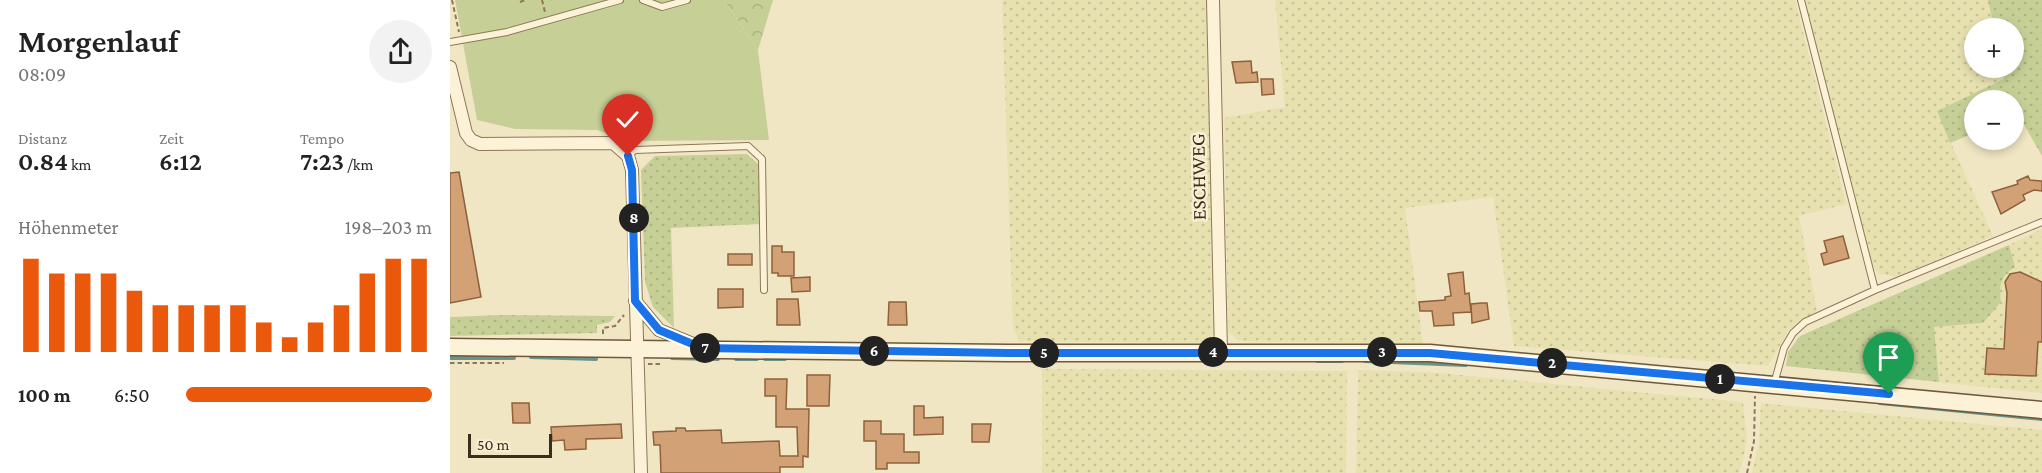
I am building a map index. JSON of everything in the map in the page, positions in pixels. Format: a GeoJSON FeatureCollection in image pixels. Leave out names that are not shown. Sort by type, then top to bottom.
{"type":"FeatureCollection","features":[{"type":"Feature","properties":{"kind":"main road"},"geometry":{"type":"LineString","coordinates":[[450,347],[1430,353],[1770,391],[2042,410]]}},
{"type":"Feature","properties":{"kind":"street","name":"ESCHWEG"},"geometry":{"type":"LineString","coordinates":[[1213,0],[1221,352]]}},
{"type":"Feature","properties":{"kind":"street"},"geometry":{"type":"LineString","coordinates":[[450,67],[466,133],[471,140],[480,144],[613,143],[628,156],[632,170],[640,473]]}},
{"type":"Feature","properties":{"kind":"street"},"geometry":{"type":"LineString","coordinates":[[635,301],[659,330],[702,348]]}},
{"type":"Feature","properties":{"kind":"lane"},"geometry":{"type":"LineString","coordinates":[[450,42],[461,42],[548,21],[620,0]]}},
{"type":"Feature","properties":{"kind":"lane"},"geometry":{"type":"LineString","coordinates":[[643,0],[663,7],[687,0]]}},
{"type":"Feature","properties":{"kind":"lane"},"geometry":{"type":"LineString","coordinates":[[1801,0],[1875,290]]}},
{"type":"Feature","properties":{"kind":"lane"},"geometry":{"type":"LineString","coordinates":[[628,156],[635,150],[748,146],[762,159],[764,290]]}},
{"type":"Feature","properties":{"kind":"lane"},"geometry":{"type":"LineString","coordinates":[[1770,391],[1784,348],[1793,333],[1805,322],[1875,290],[2042,222]]}},
{"type":"Feature","properties":{"kind":"path"},"geometry":{"type":"LineString","coordinates":[[452,0],[461,42]]}},
{"type":"Feature","properties":{"kind":"path"},"geometry":{"type":"LineString","coordinates":[[520,2],[525,0]]}},
{"type":"Feature","properties":{"kind":"path"},"geometry":{"type":"LineString","coordinates":[[542,0],[548,21]]}},
{"type":"Feature","properties":{"kind":"path"},"geometry":{"type":"LineString","coordinates":[[603,334],[603,328],[615,326],[635,301]]}},
{"type":"Feature","properties":{"kind":"path"},"geometry":{"type":"LineString","coordinates":[[1755,396],[1770,391]]}},
{"type":"Feature","properties":{"kind":"path"},"geometry":{"type":"LineString","coordinates":[[1747,473],[1754,441],[1754,401]]}},
{"type":"Feature","properties":{"kind":"shaded area"},"geometry":{"type":"Polygon","coordinates":[[[1002,0],[1207,0],[1215,332],[1206,343],[1019,341],[1013,328],[1002,0]]]}},
{"type":"Feature","properties":{"kind":"shaded area"},"geometry":{"type":"Polygon","coordinates":[[[1275,0],[1795,0],[1846,204],[1799,216],[1817,311],[1789,330],[1768,366],[1514,346],[1493,197],[1405,208],[1423,344],[1239,341],[1228,332],[1224,118],[1285,107],[1275,0]]]}},
{"type":"Feature","properties":{"kind":"shaded area"},"geometry":{"type":"Polygon","coordinates":[[[1804,0],[1988,0],[1992,18],[1964,18],[1964,78],[2005,79],[1982,90],[1964,90],[1964,99],[1937,112],[1993,236],[1896,277],[1879,274],[1872,265],[1804,0]]]}},
{"type":"Feature","properties":{"kind":"shaded area"},"geometry":{"type":"Polygon","coordinates":[[[2042,229],[2042,393],[1939,382],[1933,327],[1983,323],[2001,302],[1999,283],[2004,275],[2015,267],[2009,245],[2042,229]]]}},
{"type":"Feature","properties":{"kind":"shaded area"},"geometry":{"type":"Polygon","coordinates":[[[1042,369],[1347,371],[1346,473],[1042,473],[1042,369]]]}},
{"type":"Feature","properties":{"kind":"shaded area"},"geometry":{"type":"Polygon","coordinates":[[[1358,370],[1428,372],[1743,402],[1747,440],[1742,464],[1739,473],[1356,473],[1358,370]]]}},
{"type":"Feature","properties":{"kind":"shaded area"},"geometry":{"type":"Polygon","coordinates":[[[1761,403],[2042,430],[2042,473],[1752,473],[1759,442],[1761,403]]]}},
{"type":"Feature","properties":{"kind":"green space"},"geometry":{"type":"Polygon","coordinates":[[[455,0],[724,0],[758,50],[769,140],[628,141],[597,130],[515,129],[477,120],[455,0]]]}},
{"type":"Feature","properties":{"kind":"green space"},"geometry":{"type":"Polygon","coordinates":[[[724,0],[773,0],[758,50],[724,0]]]}},
{"type":"Feature","properties":{"kind":"green space"},"geometry":{"type":"Polygon","coordinates":[[[1988,0],[2042,0],[2042,156],[2024,124],[2024,90],[1981,90],[2004,78],[2024,78],[2024,18],[1992,18],[1988,0]]]}},
{"type":"Feature","properties":{"kind":"green space"},"geometry":{"type":"Polygon","coordinates":[[[1964,98],[1964,137],[1950,143],[1937,111],[1964,98]]]}},
{"type":"Feature","properties":{"kind":"green space"},"geometry":{"type":"Polygon","coordinates":[[[747,154],[759,165],[760,224],[671,228],[674,328],[653,307],[645,282],[641,170],[655,156],[747,154]]]}},
{"type":"Feature","properties":{"kind":"green space"},"geometry":{"type":"Polygon","coordinates":[[[2009,245],[2015,267],[2006,274],[2002,282],[2001,302],[1983,323],[1934,327],[1939,382],[1786,366],[1788,352],[1800,336],[2009,245]]]}},
{"type":"Feature","properties":{"kind":"green space"},"geometry":{"type":"Polygon","coordinates":[[[615,316],[610,322],[597,325],[597,333],[450,336],[450,317],[615,316]]]}},
{"type":"Feature","properties":{"kind":"building"},"geometry":{"type":"Polygon","coordinates":[[[1251,61],[1252,73],[1257,72],[1258,82],[1236,83],[1232,62],[1251,61]]]}},
{"type":"Feature","properties":{"kind":"building"},"geometry":{"type":"Polygon","coordinates":[[[1261,79],[1273,79],[1274,94],[1262,95],[1261,79]]]}},
{"type":"Feature","properties":{"kind":"building"},"geometry":{"type":"Polygon","coordinates":[[[459,172],[481,297],[450,303],[450,173],[459,172]]]}},
{"type":"Feature","properties":{"kind":"building"},"geometry":{"type":"Polygon","coordinates":[[[2028,176],[2030,180],[2042,181],[2042,191],[2034,190],[2023,195],[2025,200],[2001,214],[1992,192],[2018,184],[2017,181],[2028,176]]]}},
{"type":"Feature","properties":{"kind":"building"},"geometry":{"type":"Polygon","coordinates":[[[1843,236],[1849,258],[1824,265],[1821,254],[1827,252],[1824,241],[1843,236]]]}},
{"type":"Feature","properties":{"kind":"building"},"geometry":{"type":"Polygon","coordinates":[[[772,246],[782,246],[782,252],[794,252],[794,276],[778,276],[778,273],[772,273],[772,246]]]}},
{"type":"Feature","properties":{"kind":"building"},"geometry":{"type":"Polygon","coordinates":[[[728,254],[752,254],[752,265],[728,265],[728,254]]]}},
{"type":"Feature","properties":{"kind":"building"},"geometry":{"type":"Polygon","coordinates":[[[1463,272],[1465,294],[1469,293],[1471,312],[1453,313],[1454,325],[1434,326],[1432,311],[1420,311],[1419,302],[1445,300],[1445,297],[1451,296],[1448,274],[1463,272]]]}},
{"type":"Feature","properties":{"kind":"building"},"geometry":{"type":"Polygon","coordinates":[[[2020,272],[2042,282],[2042,342],[2038,342],[2036,376],[1985,374],[1987,348],[2004,349],[2007,293],[2005,282],[2010,274],[2020,272]]]}},
{"type":"Feature","properties":{"kind":"building"},"geometry":{"type":"Polygon","coordinates":[[[810,277],[810,291],[792,292],[791,278],[810,277]]]}},
{"type":"Feature","properties":{"kind":"building"},"geometry":{"type":"Polygon","coordinates":[[[718,289],[743,289],[743,307],[718,308],[718,289]]]}},
{"type":"Feature","properties":{"kind":"building"},"geometry":{"type":"Polygon","coordinates":[[[777,299],[798,299],[800,325],[777,325],[777,299]]]}},
{"type":"Feature","properties":{"kind":"building"},"geometry":{"type":"Polygon","coordinates":[[[889,302],[906,302],[907,325],[888,325],[889,302]]]}},
{"type":"Feature","properties":{"kind":"building"},"geometry":{"type":"Polygon","coordinates":[[[1487,303],[1489,319],[1472,323],[1471,304],[1487,303]]]}},
{"type":"Feature","properties":{"kind":"building"},"geometry":{"type":"Polygon","coordinates":[[[807,375],[830,375],[829,406],[807,406],[807,375]]]}},
{"type":"Feature","properties":{"kind":"building"},"geometry":{"type":"Polygon","coordinates":[[[765,379],[787,379],[786,409],[809,409],[808,457],[803,456],[803,467],[780,467],[780,473],[661,473],[660,445],[654,445],[653,432],[676,431],[676,428],[685,428],[686,431],[721,430],[722,443],[779,441],[780,456],[798,456],[797,427],[776,427],[776,396],[765,396],[765,379]]]}},
{"type":"Feature","properties":{"kind":"building"},"geometry":{"type":"Polygon","coordinates":[[[512,403],[529,403],[530,423],[513,423],[512,403]]]}},
{"type":"Feature","properties":{"kind":"building"},"geometry":{"type":"Polygon","coordinates":[[[914,406],[924,406],[924,418],[943,417],[943,434],[914,435],[914,406]]]}},
{"type":"Feature","properties":{"kind":"building"},"geometry":{"type":"Polygon","coordinates":[[[864,421],[881,421],[881,434],[904,434],[904,452],[919,452],[919,463],[887,463],[887,469],[876,469],[876,441],[864,441],[864,421]]]}},
{"type":"Feature","properties":{"kind":"building"},"geometry":{"type":"Polygon","coordinates":[[[621,424],[622,438],[586,439],[586,449],[565,450],[564,440],[552,441],[551,427],[621,424]]]}},
{"type":"Feature","properties":{"kind":"building"},"geometry":{"type":"Polygon","coordinates":[[[972,424],[991,424],[989,442],[972,442],[972,424]]]}},
{"type":"Feature","properties":{"kind":"waterway"},"geometry":{"type":"LineString","coordinates":[[531,357],[596,359]]}},
{"type":"Feature","properties":{"kind":"waterway"},"geometry":{"type":"LineString","coordinates":[[450,358],[514,358]]}},
{"type":"Feature","properties":{"kind":"waterway"},"geometry":{"type":"LineString","coordinates":[[672,358],[718,359]]}},
{"type":"Feature","properties":{"kind":"waterway"},"geometry":{"type":"LineString","coordinates":[[736,359],[757,359]]}},
{"type":"Feature","properties":{"kind":"waterway"},"geometry":{"type":"LineString","coordinates":[[765,359],[785,359]]}},
{"type":"Feature","properties":{"kind":"waterway"},"geometry":{"type":"LineString","coordinates":[[1317,361],[1342,361]]}},
{"type":"Feature","properties":{"kind":"waterway"},"geometry":{"type":"LineString","coordinates":[[1365,361],[1466,365]]}},
{"type":"Feature","properties":{"kind":"waterway"},"geometry":{"type":"LineString","coordinates":[[1880,403],[2042,419]]}},
{"type":"Feature","properties":{"kind":"route"},"geometry":{"type":"LineString","coordinates":[[628,156],[632,170],[635,301],[659,330],[702,348],[1008,353],[1430,353],[1519,359],[1889,394]]}}]}
